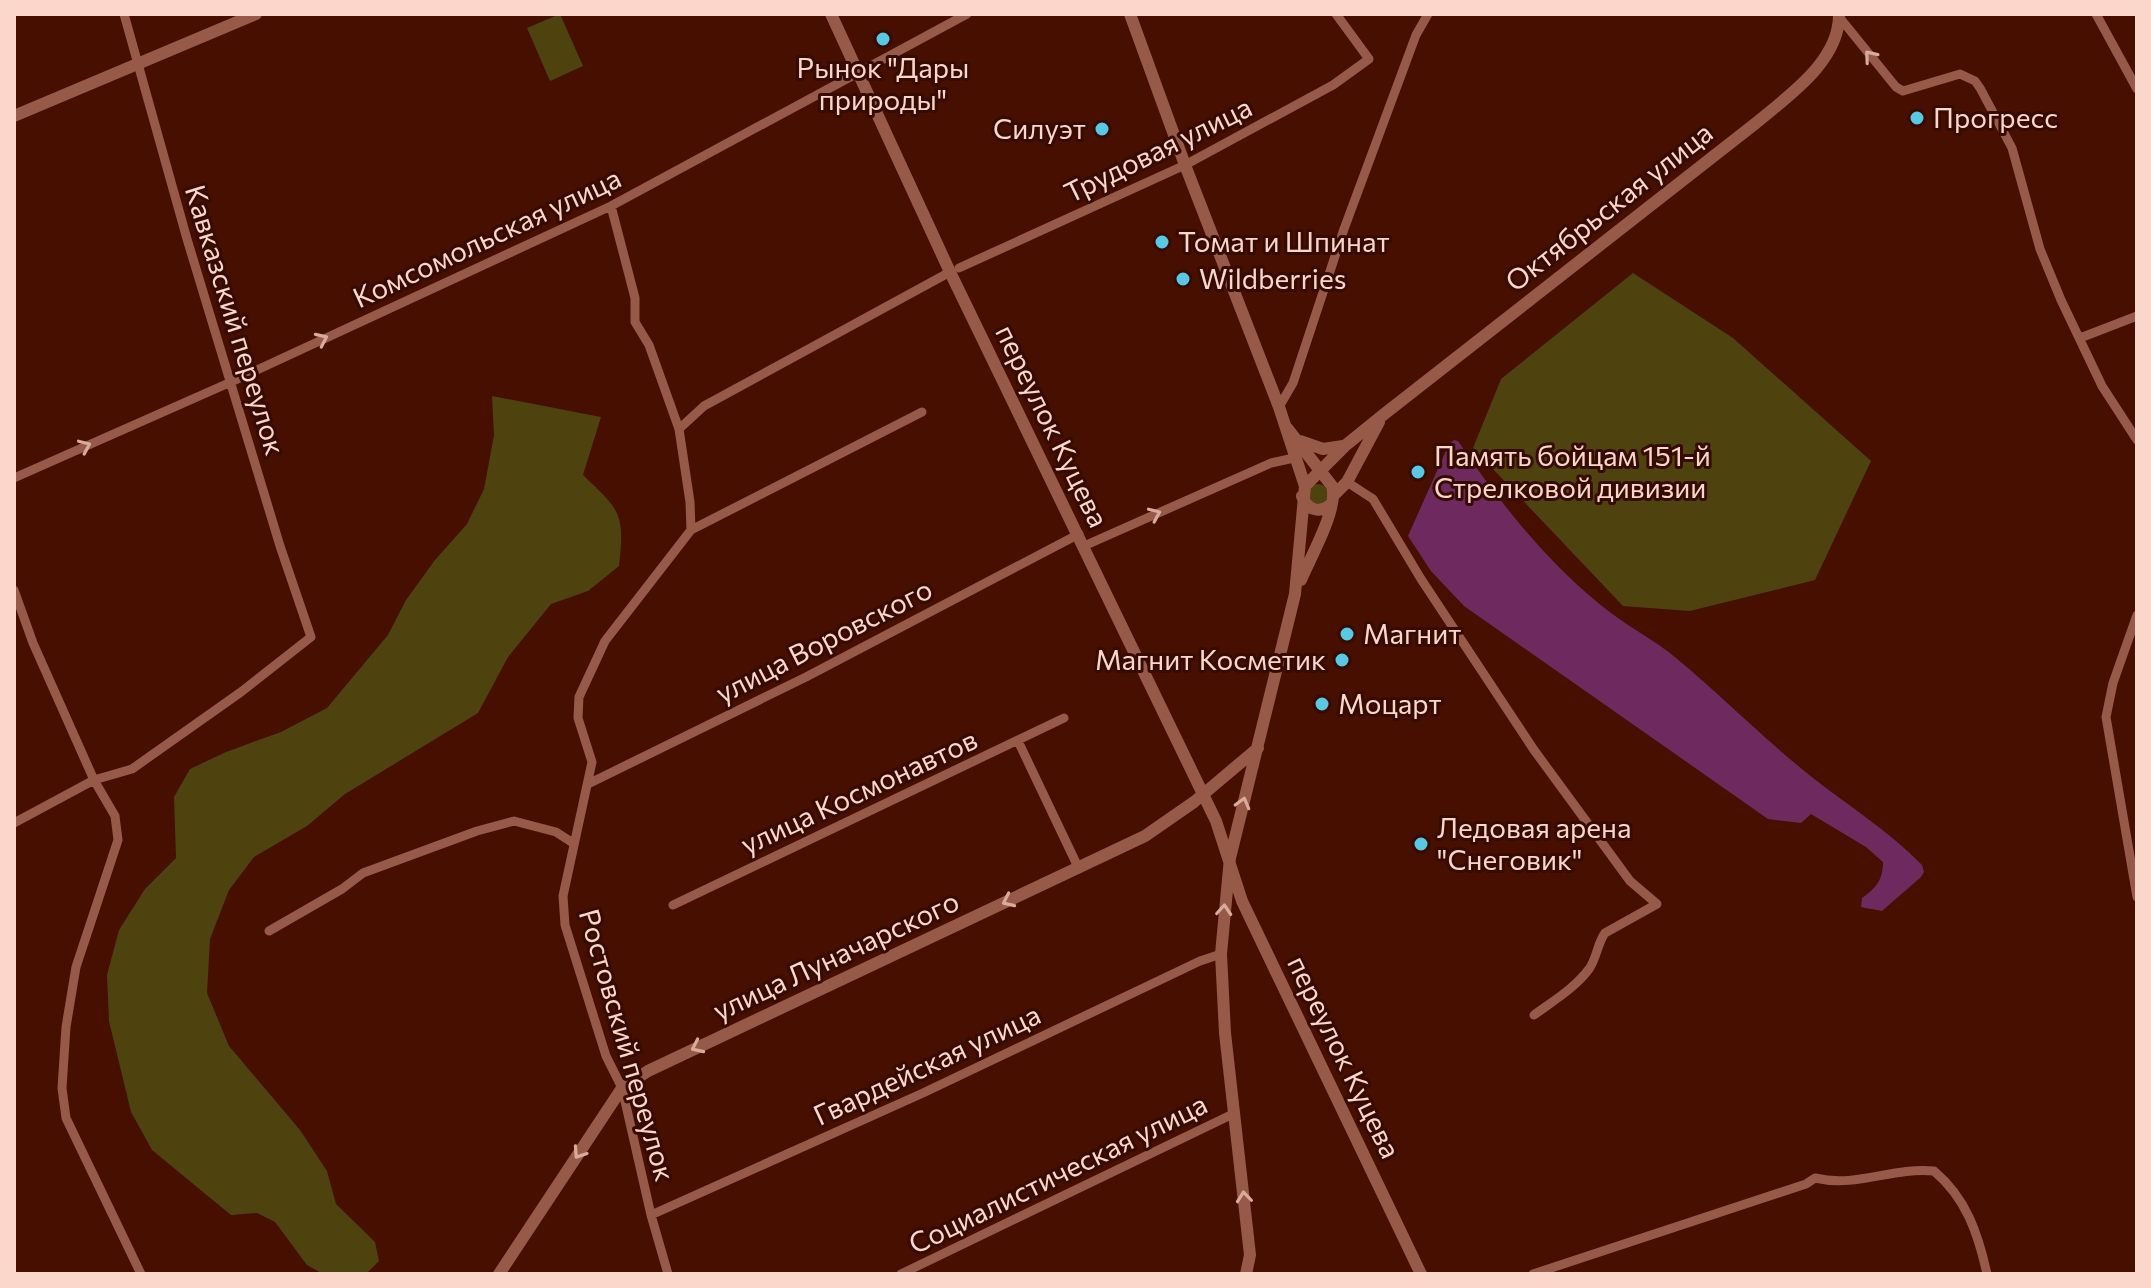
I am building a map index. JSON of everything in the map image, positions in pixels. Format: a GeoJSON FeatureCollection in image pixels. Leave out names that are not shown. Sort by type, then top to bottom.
{"type":"FeatureCollection","features":[{"type":"Feature","properties":{"kind":"street","name":"Кавказский переулок"},"geometry":{"type":"LineString","coordinates":[[94,780],[132,769],[241,692],[311,637],[280,546],[187,239],[124,14]]}},
{"type":"Feature","properties":{"kind":"street"},"geometry":{"type":"LineString","coordinates":[[14,116],[256,14]]}},
{"type":"Feature","properties":{"kind":"street","name":"переулок Куцева"},"geometry":{"type":"LineString","coordinates":[[831,14],[1223,836],[1242,901],[1421,1274]]}},
{"type":"Feature","properties":{"kind":"street","name":"Комсомольская улица"},"geometry":{"type":"LineString","coordinates":[[14,478],[231,382],[611,206],[967,14]]}},
{"type":"Feature","properties":{"kind":"street"},"geometry":{"type":"LineString","coordinates":[[1130,14],[1279,407],[1294,458],[1310,483],[1332,493]]}},
{"type":"Feature","properties":{"kind":"street","name":"Трудовая улица"},"geometry":{"type":"LineString","coordinates":[[679,429],[704,406],[955,270],[1185,165],[1333,85],[1369,59],[1336,14]]}},
{"type":"Feature","properties":{"kind":"street"},"geometry":{"type":"LineString","coordinates":[[1279,407],[1293,383],[1344,229],[1416,35],[1428,14]]}},
{"type":"Feature","properties":{"kind":"street"},"geometry":{"type":"LineString","coordinates":[[2096,14],[2137,89]]}},
{"type":"Feature","properties":{"kind":"street","name":"Октябрьская улица"},"geometry":{"type":"LineString","coordinates":[[1840,16],[1896,87],[1903,91],[1960,74],[1975,81],[1980,88],[2012,148],[2040,249],[2102,386],[2137,440]]}},
{"type":"Feature","properties":{"kind":"street","name":"Октябрьская улица"},"geometry":{"type":"LineString","coordinates":[[1310,483],[1346,445],[1792,92],[1827,54],[1837,33],[1840,16]]}},
{"type":"Feature","properties":{"kind":"street"},"geometry":{"type":"LineString","coordinates":[[611,206],[635,298],[635,322],[649,345],[679,429],[691,530]]}},
{"type":"Feature","properties":{"kind":"street"},"geometry":{"type":"LineString","coordinates":[[2080,338],[2137,316]]}},
{"type":"Feature","properties":{"kind":"street","name":"Ростовский переулок"},"geometry":{"type":"LineString","coordinates":[[668,1274],[622,1088],[606,1056],[565,925],[563,896],[592,762],[578,718],[579,697],[605,641],[691,530],[922,412]]}},
{"type":"Feature","properties":{"kind":"street","name":"Октябрьская улица"},"geometry":{"type":"LineString","coordinates":[[1332,493],[1347,482],[1383,415]]}},
{"type":"Feature","properties":{"kind":"street"},"geometry":{"type":"LineString","coordinates":[[1230,858],[1295,594],[1310,483],[1298,440],[1286,427]]}},
{"type":"Feature","properties":{"kind":"street"},"geometry":{"type":"LineString","coordinates":[[1298,440],[1323,449],[1346,445]]}},
{"type":"Feature","properties":{"kind":"street","name":"улица Воровского"},"geometry":{"type":"LineString","coordinates":[[588,784],[1081,540],[1271,463],[1294,458]]}},
{"type":"Feature","properties":{"kind":"street"},"geometry":{"type":"LineString","coordinates":[[1347,482],[1373,499],[1421,579],[1534,750],[1630,881],[1657,904],[1605,933],[1591,966],[1576,984],[1534,1015]]}},
{"type":"Feature","properties":{"kind":"street"},"geometry":{"type":"LineString","coordinates":[[1310,483],[1307,505],[1316,510],[1326,508],[1332,493]]}},
{"type":"Feature","properties":{"kind":"street"},"geometry":{"type":"LineString","coordinates":[[1295,594],[1332,493]]}},
{"type":"Feature","properties":{"kind":"street"},"geometry":{"type":"LineString","coordinates":[[14,590],[33,643],[94,780],[115,816],[118,840],[76,967],[66,1027],[62,1088],[66,1118],[141,1274]]}},
{"type":"Feature","properties":{"kind":"street"},"geometry":{"type":"LineString","coordinates":[[2137,615],[2113,683],[2106,717],[2137,897]]}},
{"type":"Feature","properties":{"kind":"street","name":"улица Космонавтов"},"geometry":{"type":"LineString","coordinates":[[673,905],[1064,718]]}},
{"type":"Feature","properties":{"kind":"street"},"geometry":{"type":"LineString","coordinates":[[1018,741],[1079,869]]}},
{"type":"Feature","properties":{"kind":"street","name":"улица Луначарского"},"geometry":{"type":"LineString","coordinates":[[499,1274],[622,1088],[648,1071],[1145,836],[1202,795],[1258,748]]}},
{"type":"Feature","properties":{"kind":"street"},"geometry":{"type":"LineString","coordinates":[[14,823],[94,780]]}},
{"type":"Feature","properties":{"kind":"street"},"geometry":{"type":"LineString","coordinates":[[269,931],[342,889],[363,873],[477,831],[514,821],[556,832],[573,843]]}},
{"type":"Feature","properties":{"kind":"street","name":"переулок Куцева"},"geometry":{"type":"LineString","coordinates":[[1230,858],[1221,954],[1225,1033],[1250,1255],[1246,1274]]}},
{"type":"Feature","properties":{"kind":"street","name":"Гвардейская улица"},"geometry":{"type":"LineString","coordinates":[[651,1215],[1221,954]]}},
{"type":"Feature","properties":{"kind":"street","name":"Социалистическая улица"},"geometry":{"type":"LineString","coordinates":[[901,1274],[1235,1113]]}},
{"type":"Feature","properties":{"kind":"street"},"geometry":{"type":"LineString","coordinates":[[1533,1274],[1806,1184],[1815,1178],[1834,1183],[1858,1182],[1901,1171],[1934,1171],[1957,1194],[1971,1219],[1987,1274]]}},
{"type":"Feature","properties":{"kind":"shaded area"},"geometry":{"type":"Polygon","coordinates":[[[560,14],[583,66],[550,81],[527,28],[560,14]]]}},
{"type":"Feature","properties":{"kind":"shaded area"},"geometry":{"type":"Polygon","coordinates":[[[1633,273],[1733,338],[1871,461],[1815,580],[1690,611],[1623,606],[1473,448],[1501,379],[1633,273]]]}},
{"type":"Feature","properties":{"kind":"shaded area"},"geometry":{"type":"Polygon","coordinates":[[[492,396],[601,417],[583,475],[617,514],[621,534],[619,566],[588,591],[551,604],[508,657],[478,713],[345,794],[307,826],[254,857],[229,890],[210,939],[207,993],[229,1046],[300,1130],[327,1171],[336,1204],[375,1242],[379,1261],[366,1274],[323,1274],[307,1265],[275,1222],[257,1213],[231,1215],[152,1150],[131,1112],[109,1021],[107,975],[119,930],[145,889],[176,858],[174,797],[190,769],[281,732],[327,708],[388,635],[406,600],[435,560],[467,524],[484,489],[494,435],[492,396]]]}},
{"type":"Feature","properties":{"kind":"shaded area"},"geometry":{"type":"Polygon","coordinates":[[[1458,441],[1527,533],[1567,575],[1611,613],[1676,658],[1795,764],[1896,841],[1922,865],[1924,872],[1921,877],[1882,911],[1861,907],[1862,898],[1878,883],[1883,868],[1883,862],[1866,847],[1811,814],[1801,823],[1768,819],[1464,606],[1431,571],[1408,536],[1449,444],[1458,441]]]}},
{"type":"Feature","properties":{"kind":"shaded area"},"geometry":{"type":"Polygon","coordinates":[[[1318,484],[1325,487],[1328,494],[1325,501],[1318,504],[1311,501],[1308,494],[1311,487],[1318,484]]]}},
{"type":"Feature","properties":{"kind":"place","name":"Рынок \"Дары природы\""},"geometry":{"type":"Point","coordinates":[883,39]}},
{"type":"Feature","properties":{"kind":"place","name":"Прогресс"},"geometry":{"type":"Point","coordinates":[1917,118]}},
{"type":"Feature","properties":{"kind":"place","name":"Силуэт"},"geometry":{"type":"Point","coordinates":[1102,129]}},
{"type":"Feature","properties":{"kind":"place","name":"Томат и Шпинат"},"geometry":{"type":"Point","coordinates":[1162,242]}},
{"type":"Feature","properties":{"kind":"place","name":"Wildberries"},"geometry":{"type":"Point","coordinates":[1183,279]}},
{"type":"Feature","properties":{"kind":"place","name":"Память бойцам 151-й Стрелковой дивизии"},"geometry":{"type":"Point","coordinates":[1418,472]}},
{"type":"Feature","properties":{"kind":"place","name":"Магнит"},"geometry":{"type":"Point","coordinates":[1347,634]}},
{"type":"Feature","properties":{"kind":"place","name":"Магнит Косметик"},"geometry":{"type":"Point","coordinates":[1342,660]}},
{"type":"Feature","properties":{"kind":"place","name":"Моцарт"},"geometry":{"type":"Point","coordinates":[1322,704]}},
{"type":"Feature","properties":{"kind":"place","name":"Ледовая арена \"Снеговик\""},"geometry":{"type":"Point","coordinates":[1421,844]}}]}
